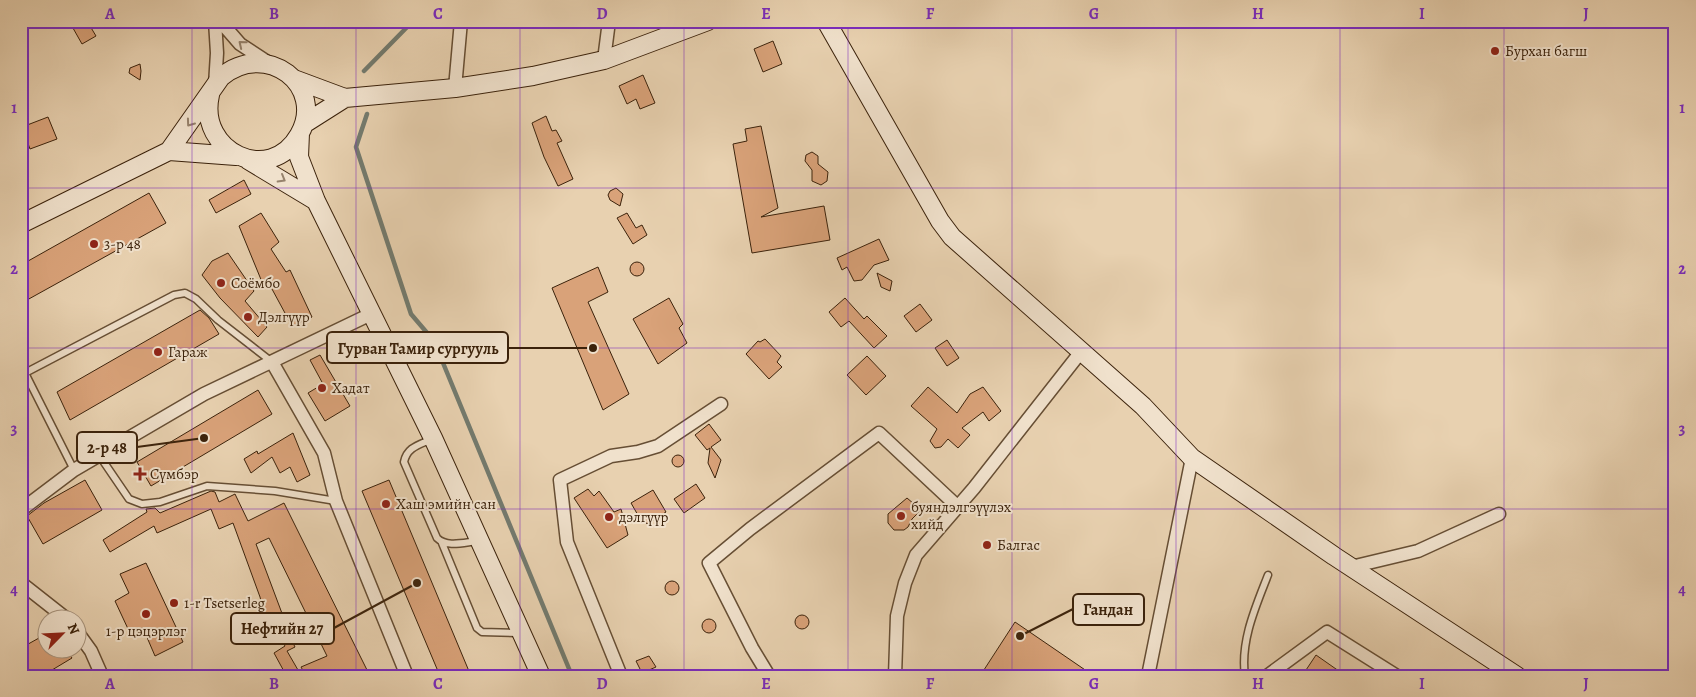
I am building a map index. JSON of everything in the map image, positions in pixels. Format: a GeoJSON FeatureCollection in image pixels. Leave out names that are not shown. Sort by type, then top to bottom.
{"type":"FeatureCollection","features":[{"type":"Feature","properties":{"kind":"street"},"geometry":{"type":"LineString","coordinates":[[214,21],[217,53],[208,115],[214,135],[224,147],[316,201]]}},
{"type":"Feature","properties":{"kind":"street"},"geometry":{"type":"LineString","coordinates":[[220,21],[240,44],[282,69],[294,79],[345,98],[455,88],[533,76],[604,60],[708,21]]}},
{"type":"Feature","properties":{"kind":"street"},"geometry":{"type":"LineString","coordinates":[[455,88],[461,21]]}},
{"type":"Feature","properties":{"kind":"street"},"geometry":{"type":"LineString","coordinates":[[604,60],[609,21]]}},
{"type":"Feature","properties":{"kind":"street"},"geometry":{"type":"LineString","coordinates":[[826,21],[940,221],[952,237],[1080,353],[1143,406],[1192,458],[1351,567],[1517,676]]}},
{"type":"Feature","properties":{"kind":"street"},"geometry":{"type":"LineString","coordinates":[[21,224],[169,151],[225,74],[238,65],[259,62],[269,63]]}},
{"type":"Feature","properties":{"kind":"street"},"geometry":{"type":"LineString","coordinates":[[294,79],[303,96],[305,105],[299,157],[316,201],[433,438],[522,633],[538,675]]}},
{"type":"Feature","properties":{"kind":"street"},"geometry":{"type":"LineString","coordinates":[[169,151],[263,159],[278,155],[287,150],[302,129],[345,98]]}},
{"type":"Feature","properties":{"kind":"street"},"geometry":{"type":"LineString","coordinates":[[21,510],[74,470],[204,394],[371,314]]}},
{"type":"Feature","properties":{"kind":"street"},"geometry":{"type":"LineString","coordinates":[[895,676],[896,616],[905,583],[916,554],[958,507],[1080,353]]}},
{"type":"Feature","properties":{"kind":"street"},"geometry":{"type":"LineString","coordinates":[[272,362],[324,454],[336,501],[407,676]]}},
{"type":"Feature","properties":{"kind":"street"},"geometry":{"type":"LineString","coordinates":[[621,676],[567,542],[560,480],[611,456],[638,452],[658,446],[721,404]]}},
{"type":"Feature","properties":{"kind":"street"},"geometry":{"type":"LineString","coordinates":[[769,676],[752,648],[709,563],[750,529],[879,433],[958,507]]}},
{"type":"Feature","properties":{"kind":"street"},"geometry":{"type":"LineString","coordinates":[[1148,676],[1192,458]]}},
{"type":"Feature","properties":{"kind":"street"},"geometry":{"type":"LineString","coordinates":[[1351,567],[1418,551],[1499,514]]}},
{"type":"Feature","properties":{"kind":"street"},"geometry":{"type":"LineString","coordinates":[[21,583],[55,610]]}},
{"type":"Feature","properties":{"kind":"street"},"geometry":{"type":"LineString","coordinates":[[1267,676],[1327,632],[1397,676]]}},
{"type":"Feature","properties":{"kind":"street"},"geometry":{"type":"LineString","coordinates":[[88,647],[102,676]]}},
{"type":"Feature","properties":{"kind":"lane"},"geometry":{"type":"LineString","coordinates":[[25,373],[174,295],[186,293],[272,362]]}},
{"type":"Feature","properties":{"kind":"lane"},"geometry":{"type":"LineString","coordinates":[[21,365],[74,470]]}},
{"type":"Feature","properties":{"kind":"lane"},"geometry":{"type":"LineString","coordinates":[[433,438],[411,448],[406,454],[404,462],[437,538],[442,543],[477,628],[482,632],[522,633]]}},
{"type":"Feature","properties":{"kind":"lane"},"geometry":{"type":"LineString","coordinates":[[99,455],[130,499],[142,504],[160,502],[207,486],[275,491],[336,501]]}},
{"type":"Feature","properties":{"kind":"lane"},"geometry":{"type":"LineString","coordinates":[[442,543],[479,541]]}},
{"type":"Feature","properties":{"kind":"lane"},"geometry":{"type":"LineString","coordinates":[[1245,676],[1243,663],[1251,621],[1268,574]]}},
{"type":"Feature","properties":{"kind":"building"},"geometry":{"type":"Polygon","coordinates":[[[69,21],[87,21],[96,36],[82,44],[69,21]]]}},
{"type":"Feature","properties":{"kind":"building"},"geometry":{"type":"Polygon","coordinates":[[[773,41],[782,64],[763,72],[754,49],[773,41]]]}},
{"type":"Feature","properties":{"kind":"building"},"geometry":{"type":"Polygon","coordinates":[[[140,64],[140,80],[129,73],[130,68],[140,64]]]}},
{"type":"Feature","properties":{"kind":"building"},"geometry":{"type":"Polygon","coordinates":[[[643,75],[655,103],[640,109],[636,99],[627,104],[619,86],[643,75]]]}},
{"type":"Feature","properties":{"kind":"building"},"geometry":{"type":"Polygon","coordinates":[[[546,116],[552,131],[556,130],[562,141],[557,143],[573,179],[558,186],[544,157],[532,123],[546,116]]]}},
{"type":"Feature","properties":{"kind":"building"},"geometry":{"type":"Polygon","coordinates":[[[48,117],[57,139],[30,149],[22,127],[48,117]]]}},
{"type":"Feature","properties":{"kind":"building"},"geometry":{"type":"Polygon","coordinates":[[[761,126],[778,208],[761,217],[824,206],[830,240],[752,253],[733,144],[747,141],[745,129],[761,126]]]}},
{"type":"Feature","properties":{"kind":"building"},"geometry":{"type":"Polygon","coordinates":[[[812,152],[818,156],[818,164],[828,172],[827,181],[821,185],[812,181],[812,170],[805,161],[806,155],[812,152]]]}},
{"type":"Feature","properties":{"kind":"building"},"geometry":{"type":"Polygon","coordinates":[[[244,180],[251,194],[216,213],[209,200],[244,180]]]}},
{"type":"Feature","properties":{"kind":"building"},"geometry":{"type":"Polygon","coordinates":[[[616,188],[623,194],[620,206],[610,200],[608,195],[610,191],[616,188]]]}},
{"type":"Feature","properties":{"kind":"building","name":"3-р 48"},"geometry":{"type":"Polygon","coordinates":[[[149,193],[166,223],[27,300],[21,290],[21,265],[149,193]]]}},
{"type":"Feature","properties":{"kind":"building"},"geometry":{"type":"Polygon","coordinates":[[[261,213],[279,242],[271,249],[286,272],[290,270],[312,317],[292,326],[266,278],[262,282],[239,226],[261,213]]]}},
{"type":"Feature","properties":{"kind":"building"},"geometry":{"type":"Polygon","coordinates":[[[627,213],[636,228],[642,225],[647,235],[633,244],[617,218],[627,213]]]}},
{"type":"Feature","properties":{"kind":"building"},"geometry":{"type":"Polygon","coordinates":[[[879,239],[889,260],[874,265],[862,280],[854,281],[847,267],[842,270],[837,258],[879,239]]]}},
{"type":"Feature","properties":{"kind":"building"},"geometry":{"type":"Polygon","coordinates":[[[228,253],[254,291],[245,301],[267,327],[258,337],[220,298],[202,275],[212,261],[228,253]]]}},
{"type":"Feature","properties":{"kind":"building"},"geometry":{"type":"Polygon","coordinates":[[[637,262],[642,264],[644,269],[642,274],[637,276],[632,274],[630,269],[632,264],[637,262]]]}},
{"type":"Feature","properties":{"kind":"building"},"geometry":{"type":"Polygon","coordinates":[[[598,267],[608,292],[588,302],[629,394],[603,410],[552,288],[598,267]]]}},
{"type":"Feature","properties":{"kind":"building"},"geometry":{"type":"Polygon","coordinates":[[[877,273],[892,281],[890,291],[881,287],[877,273]]]}},
{"type":"Feature","properties":{"kind":"building"},"geometry":{"type":"Polygon","coordinates":[[[669,298],[683,324],[679,328],[687,343],[658,364],[633,319],[669,298]]]}},
{"type":"Feature","properties":{"kind":"building"},"geometry":{"type":"Polygon","coordinates":[[[845,298],[864,319],[867,316],[887,336],[874,348],[849,321],[841,327],[829,312],[845,298]]]}},
{"type":"Feature","properties":{"kind":"building"},"geometry":{"type":"Polygon","coordinates":[[[920,304],[932,320],[916,332],[904,316],[920,304]]]}},
{"type":"Feature","properties":{"kind":"building","name":"Гараж"},"geometry":{"type":"Polygon","coordinates":[[[200,310],[209,318],[219,334],[70,420],[57,392],[200,310]]]}},
{"type":"Feature","properties":{"kind":"building"},"geometry":{"type":"Polygon","coordinates":[[[765,339],[781,356],[777,362],[782,367],[769,379],[746,354],[758,341],[760,342],[765,339]]]}},
{"type":"Feature","properties":{"kind":"building"},"geometry":{"type":"Polygon","coordinates":[[[947,340],[959,358],[947,366],[935,348],[947,340]]]}},
{"type":"Feature","properties":{"kind":"building","name":"Хадат"},"geometry":{"type":"Polygon","coordinates":[[[320,355],[350,406],[325,421],[308,393],[323,384],[310,360],[320,355]]]}},
{"type":"Feature","properties":{"kind":"building"},"geometry":{"type":"Polygon","coordinates":[[[867,356],[886,376],[866,395],[847,375],[867,356]]]}},
{"type":"Feature","properties":{"kind":"building"},"geometry":{"type":"Polygon","coordinates":[[[928,387],[957,413],[970,394],[983,387],[1001,411],[989,421],[983,412],[962,428],[970,435],[958,448],[948,439],[941,447],[935,448],[930,441],[937,429],[911,406],[928,387]]]}},
{"type":"Feature","properties":{"kind":"building"},"geometry":{"type":"Polygon","coordinates":[[[258,390],[272,414],[151,486],[137,462],[258,390]]]}},
{"type":"Feature","properties":{"kind":"building"},"geometry":{"type":"Polygon","coordinates":[[[709,424],[721,440],[711,447],[721,460],[715,478],[708,463],[710,448],[707,450],[695,435],[709,424]]]}},
{"type":"Feature","properties":{"kind":"building"},"geometry":{"type":"Polygon","coordinates":[[[293,433],[310,475],[297,482],[290,467],[280,473],[272,457],[251,473],[244,459],[257,451],[258,454],[293,433]]]}},
{"type":"Feature","properties":{"kind":"building"},"geometry":{"type":"Polygon","coordinates":[[[680,455],[683,456],[683,466],[676,467],[673,466],[672,459],[673,456],[680,455]]]}},
{"type":"Feature","properties":{"kind":"building"},"geometry":{"type":"Polygon","coordinates":[[[85,480],[102,510],[43,544],[27,516],[44,503],[85,480]]]}},
{"type":"Feature","properties":{"kind":"building"},"geometry":{"type":"Polygon","coordinates":[[[389,480],[471,676],[440,676],[362,491],[389,480]]]}},
{"type":"Feature","properties":{"kind":"building"},"geometry":{"type":"Polygon","coordinates":[[[696,484],[705,498],[684,513],[674,499],[696,484]]]}},
{"type":"Feature","properties":{"kind":"building","name":"дэлгүүр"},"geometry":{"type":"Polygon","coordinates":[[[588,489],[594,496],[599,491],[614,512],[621,509],[628,535],[607,548],[574,498],[588,489]]]}},
{"type":"Feature","properties":{"kind":"building"},"geometry":{"type":"Polygon","coordinates":[[[653,490],[666,512],[647,524],[641,514],[639,517],[631,503],[653,490]]]}},
{"type":"Feature","properties":{"kind":"building"},"geometry":{"type":"Polygon","coordinates":[[[211,491],[215,492],[219,502],[235,494],[248,521],[284,503],[370,676],[306,676],[301,667],[327,656],[269,538],[256,544],[286,624],[288,624],[294,639],[292,641],[295,647],[287,651],[298,670],[286,675],[274,653],[285,646],[275,627],[268,629],[260,597],[233,523],[219,529],[211,509],[157,533],[154,526],[110,552],[103,540],[147,512],[146,509],[155,508],[160,513],[211,491]]]}},
{"type":"Feature","properties":{"kind":"building","name":"буяндэлгэүүлэх хийд"},"geometry":{"type":"Polygon","coordinates":[[[907,498],[921,510],[904,530],[894,530],[888,523],[888,514],[907,498]]]}},
{"type":"Feature","properties":{"kind":"building","name":"1-р цэцэрлэг"},"geometry":{"type":"Polygon","coordinates":[[[146,563],[183,642],[155,656],[143,628],[129,631],[115,601],[129,593],[120,574],[146,563]]]}},
{"type":"Feature","properties":{"kind":"building"},"geometry":{"type":"Polygon","coordinates":[[[669,581],[675,581],[679,588],[675,595],[669,595],[665,591],[665,585],[669,581]]]}},
{"type":"Feature","properties":{"kind":"building"},"geometry":{"type":"Polygon","coordinates":[[[799,615],[805,615],[809,622],[805,629],[799,629],[795,625],[795,619],[799,615]]]}},
{"type":"Feature","properties":{"kind":"building"},"geometry":{"type":"Polygon","coordinates":[[[706,619],[712,619],[716,626],[712,633],[706,633],[702,629],[702,623],[706,619]]]}},
{"type":"Feature","properties":{"kind":"building"},"geometry":{"type":"Polygon","coordinates":[[[1015,622],[1094,676],[980,676],[1015,622]]]}},
{"type":"Feature","properties":{"kind":"building"},"geometry":{"type":"Polygon","coordinates":[[[38,639],[38,660],[69,660],[42,676],[21,676],[21,648],[38,639]]]}},
{"type":"Feature","properties":{"kind":"building"},"geometry":{"type":"Polygon","coordinates":[[[1316,655],[1346,676],[1302,676],[1316,655]]]}},
{"type":"Feature","properties":{"kind":"building"},"geometry":{"type":"Polygon","coordinates":[[[649,656],[656,667],[642,673],[636,661],[649,656]]]}},
{"type":"Feature","properties":{"kind":"waterway"},"geometry":{"type":"LineString","coordinates":[[364,71],[413,21]]}},
{"type":"Feature","properties":{"kind":"waterway"},"geometry":{"type":"LineString","coordinates":[[367,114],[356,147],[411,314],[434,341],[572,676]]}},
{"type":"Feature","properties":{"kind":"place","name":"Бурхан багш"},"geometry":{"type":"Point","coordinates":[1495,51]}},
{"type":"Feature","properties":{"kind":"place","name":"3-р 48"},"geometry":{"type":"Point","coordinates":[94,244]}},
{"type":"Feature","properties":{"kind":"place","name":"Соёмбо"},"geometry":{"type":"Point","coordinates":[221,283]}},
{"type":"Feature","properties":{"kind":"place","name":"Дэлгүүр"},"geometry":{"type":"Point","coordinates":[248,317]}},
{"type":"Feature","properties":{"kind":"place","name":"Гурван Тамир сургууль"},"geometry":{"type":"Point","coordinates":[593,348]}},
{"type":"Feature","properties":{"kind":"place","name":"Гараж"},"geometry":{"type":"Point","coordinates":[158,352]}},
{"type":"Feature","properties":{"kind":"place","name":"Хадат"},"geometry":{"type":"Point","coordinates":[322,388]}},
{"type":"Feature","properties":{"kind":"place","name":"2-р 48"},"geometry":{"type":"Point","coordinates":[204,438]}},
{"type":"Feature","properties":{"kind":"place","name":"Сүмбэр"},"geometry":{"type":"Point","coordinates":[140,474]}},
{"type":"Feature","properties":{"kind":"place","name":"Хаш эмийн сан"},"geometry":{"type":"Point","coordinates":[386,504]}},
{"type":"Feature","properties":{"kind":"place","name":"буяндэлгэүүлэх хийд"},"geometry":{"type":"Point","coordinates":[901,516]}},
{"type":"Feature","properties":{"kind":"place","name":"дэлгүүр"},"geometry":{"type":"Point","coordinates":[609,517]}},
{"type":"Feature","properties":{"kind":"place","name":"Балгас"},"geometry":{"type":"Point","coordinates":[987,545]}},
{"type":"Feature","properties":{"kind":"place","name":"Нефтийн 27"},"geometry":{"type":"Point","coordinates":[417,583]}},
{"type":"Feature","properties":{"kind":"place","name":"1-r Tsetserleg"},"geometry":{"type":"Point","coordinates":[174,603]}},
{"type":"Feature","properties":{"kind":"place","name":"1-р цэцэрлэг"},"geometry":{"type":"Point","coordinates":[146,614]}},
{"type":"Feature","properties":{"kind":"place","name":"Гандан"},"geometry":{"type":"Point","coordinates":[1020,636]}}]}
